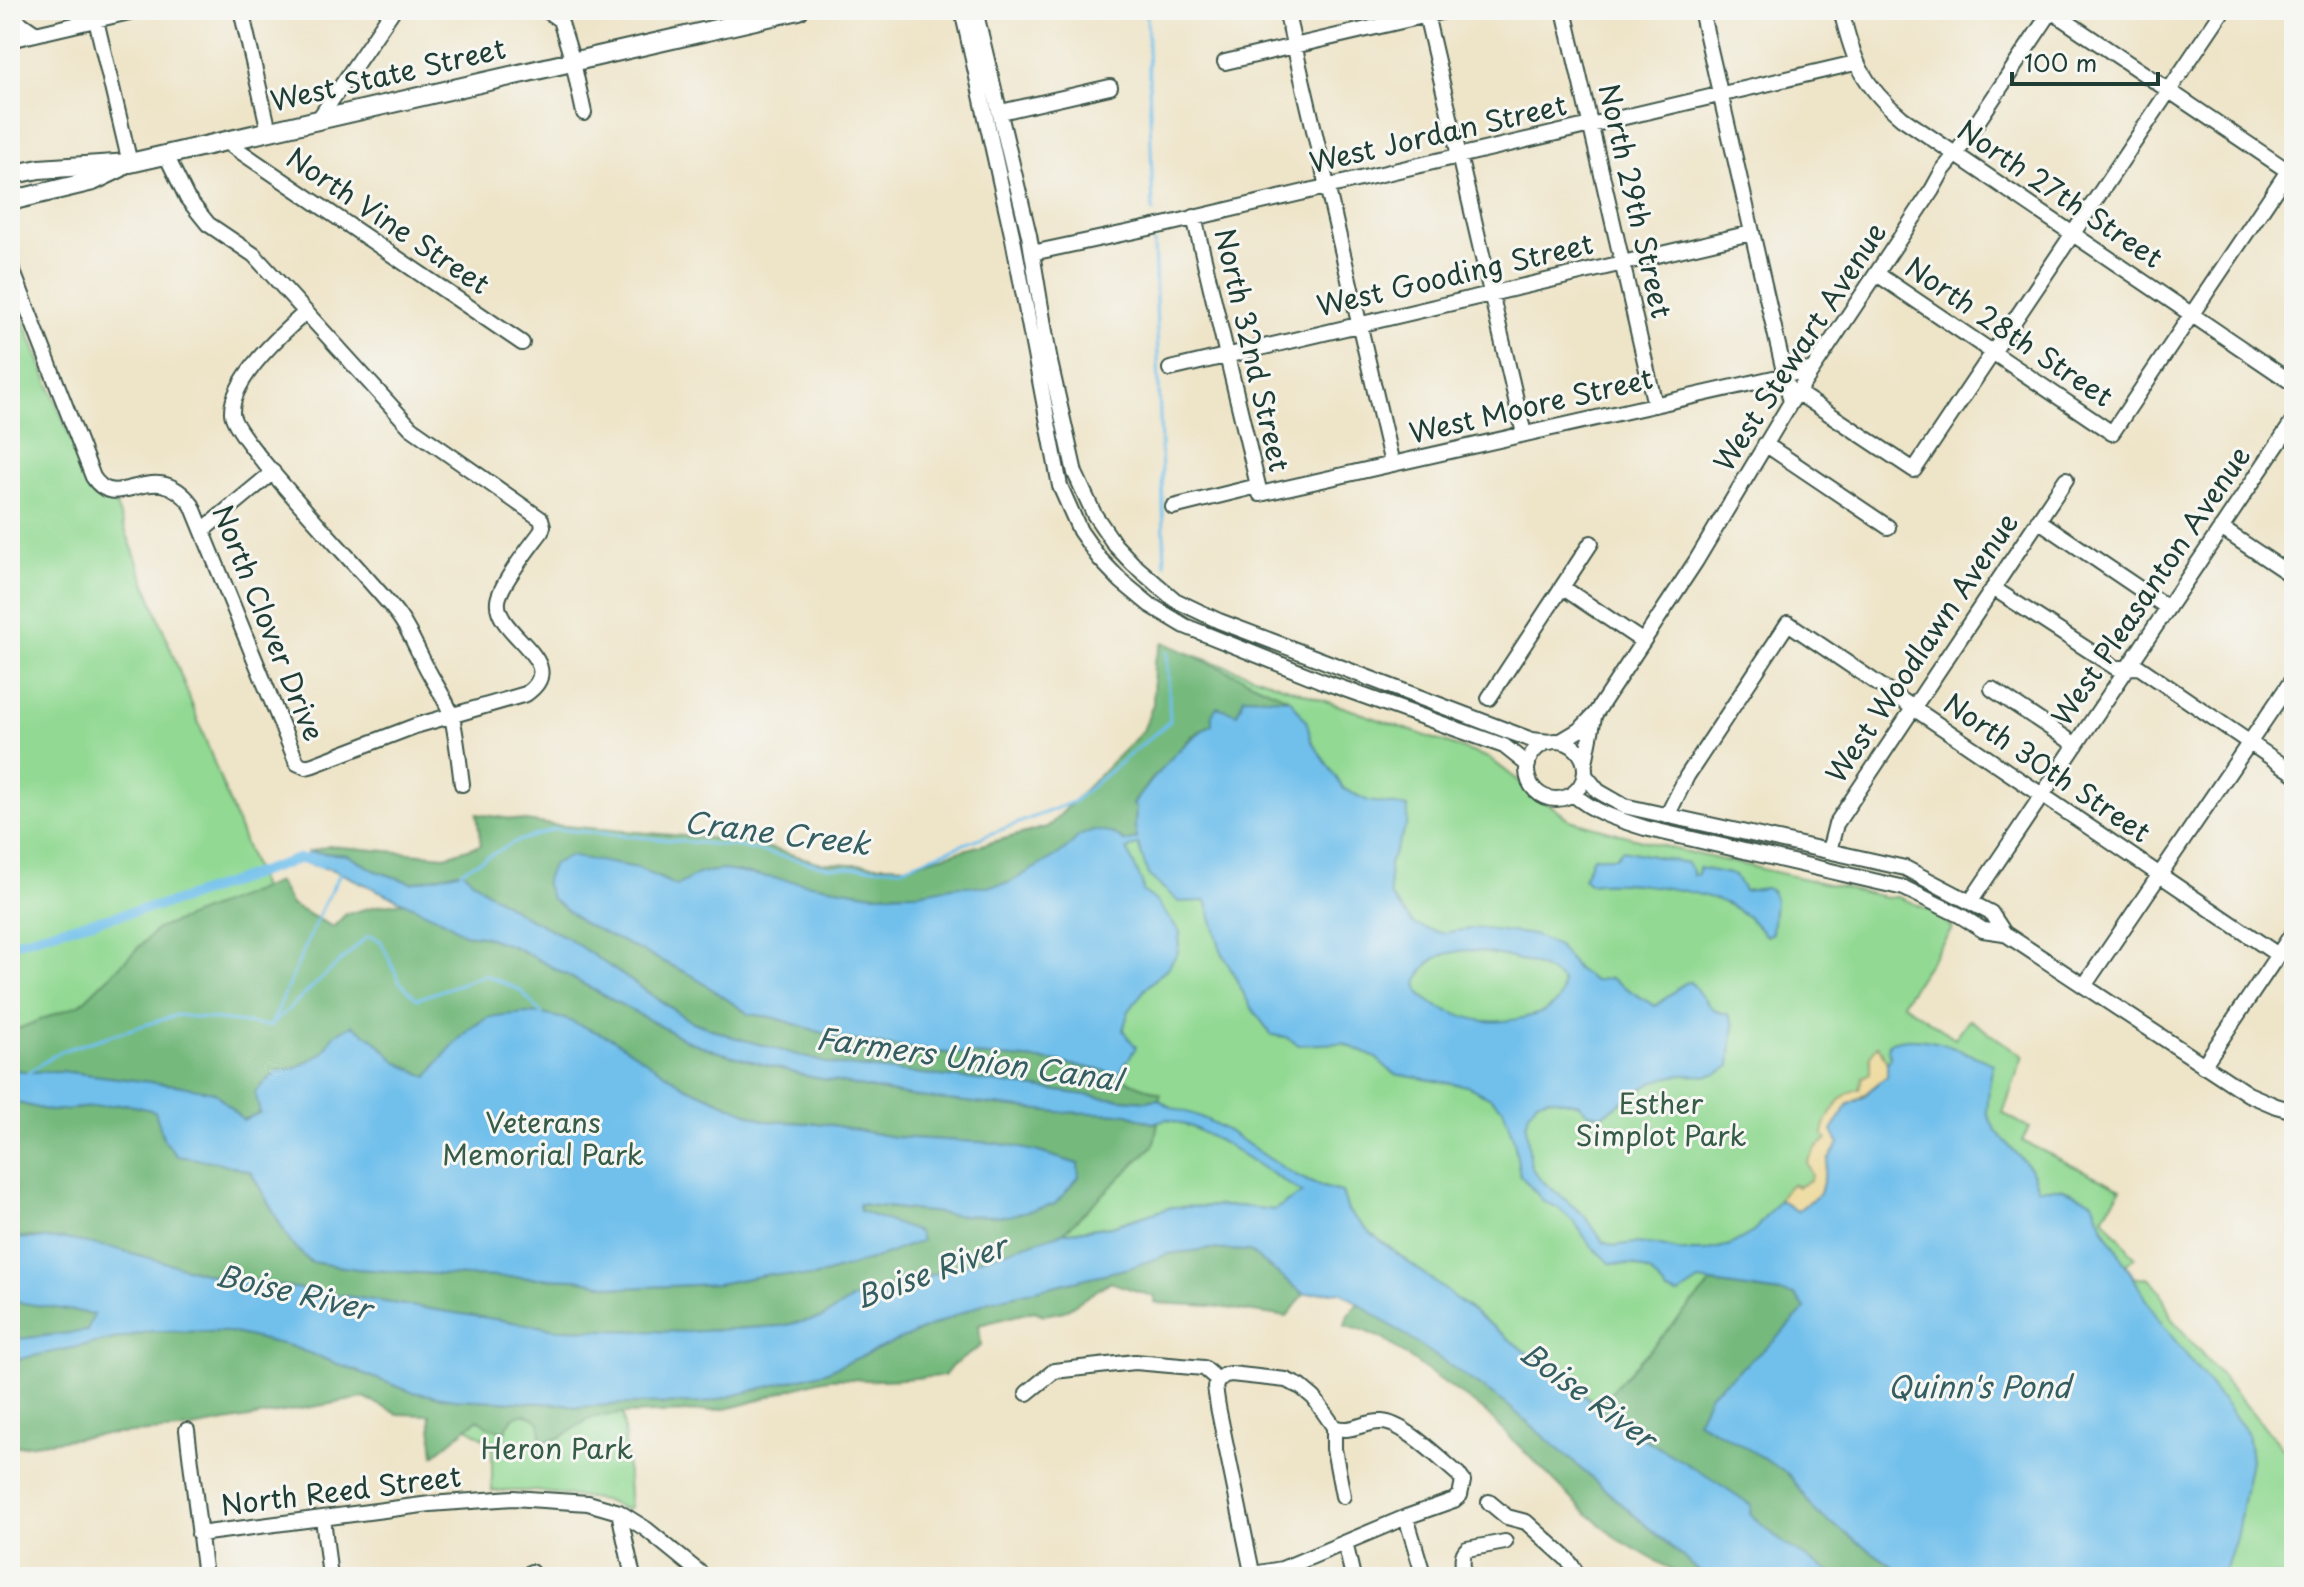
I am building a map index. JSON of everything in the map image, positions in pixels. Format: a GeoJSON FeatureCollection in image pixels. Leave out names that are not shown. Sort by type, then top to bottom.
{"type":"FeatureCollection","features":[{"type":"Feature","properties":{"kind":"main road","name":"West State Street"},"geometry":{"type":"LineString","coordinates":[[10,175],[39,169],[130,163],[799,10]]}},
{"type":"Feature","properties":{"kind":"main road","name":"West State Street"},"geometry":{"type":"LineString","coordinates":[[10,201],[93,181],[130,163]]}},
{"type":"Feature","properties":{"kind":"street"},"geometry":{"type":"LineString","coordinates":[[10,40],[138,10]]}},
{"type":"Feature","properties":{"kind":"street"},"geometry":{"type":"LineString","coordinates":[[241,10],[269,131]]}},
{"type":"Feature","properties":{"kind":"street"},"geometry":{"type":"LineString","coordinates":[[318,120],[393,10]]}},
{"type":"Feature","properties":{"kind":"street"},"geometry":{"type":"LineString","coordinates":[[546,10],[564,15],[584,113]]}},
{"type":"Feature","properties":{"kind":"street"},"geometry":{"type":"LineString","coordinates":[[962,10],[1013,239],[1060,486],[1080,531],[1099,558],[1150,605],[1185,626],[1322,681],[1504,746],[1528,765]]}},
{"type":"Feature","properties":{"kind":"street"},"geometry":{"type":"LineString","coordinates":[[975,10],[1032,253],[1050,362],[1075,473],[1094,514],[1115,545],[1175,600],[1219,621],[1532,740],[1556,742],[1576,749],[1598,791],[1624,806],[1905,868],[1991,913],[2004,933],[2203,1066],[2248,1094],[2294,1111]]}},
{"type":"Feature","properties":{"kind":"street"},"geometry":{"type":"LineString","coordinates":[[1286,10],[1392,464]]}},
{"type":"Feature","properties":{"kind":"street"},"geometry":{"type":"LineString","coordinates":[[1225,62],[1449,10]]}},
{"type":"Feature","properties":{"kind":"street","name":"North 29th Street"},"geometry":{"type":"LineString","coordinates":[[1564,10],[1655,405]]}},
{"type":"Feature","properties":{"kind":"street"},"geometry":{"type":"LineString","coordinates":[[1701,10],[1783,376],[1794,397],[1914,470],[2223,10]]}},
{"type":"Feature","properties":{"kind":"street","name":"North 27th Street"},"geometry":{"type":"LineString","coordinates":[[1841,10],[1855,63],[1882,101],[1902,118],[2294,384]]}},
{"type":"Feature","properties":{"kind":"street"},"geometry":{"type":"LineString","coordinates":[[2051,11],[2292,169],[2192,314]]}},
{"type":"Feature","properties":{"kind":"street","name":"West Stewart Avenue"},"geometry":{"type":"LineString","coordinates":[[1556,742],[1581,729],[1595,714],[1696,561],[1794,397],[2051,11]]}},
{"type":"Feature","properties":{"kind":"street"},"geometry":{"type":"LineString","coordinates":[[1426,13],[1524,434]]}},
{"type":"Feature","properties":{"kind":"street"},"geometry":{"type":"LineString","coordinates":[[10,16],[36,34]]}},
{"type":"Feature","properties":{"kind":"street"},"geometry":{"type":"LineString","coordinates":[[96,20],[130,163]]}},
{"type":"Feature","properties":{"kind":"street","name":"West Jordan Street"},"geometry":{"type":"LineString","coordinates":[[1032,253],[1855,63]]}},
{"type":"Feature","properties":{"kind":"street"},"geometry":{"type":"LineString","coordinates":[[1001,112],[1110,87]]}},
{"type":"Feature","properties":{"kind":"street","name":"North Vine Street"},"geometry":{"type":"LineString","coordinates":[[225,141],[522,343]]}},
{"type":"Feature","properties":{"kind":"street"},"geometry":{"type":"LineString","coordinates":[[166,155],[187,198],[208,224],[254,255],[411,428],[543,522],[541,532],[501,590],[497,605],[503,620],[537,659],[540,680],[526,694],[451,714]]}},
{"type":"Feature","properties":{"kind":"street","name":"North 32nd Street"},"geometry":{"type":"LineString","coordinates":[[1194,217],[1259,490]]}},
{"type":"Feature","properties":{"kind":"street","name":"West Gooding Street"},"geometry":{"type":"LineString","coordinates":[[1170,369],[1751,233]]}},
{"type":"Feature","properties":{"kind":"street","name":"North Clover Drive"},"geometry":{"type":"LineString","coordinates":[[10,264],[93,477],[99,485],[107,491],[116,492],[158,483],[173,487],[185,495],[192,505],[295,758],[301,766],[313,765],[451,714]]}},
{"type":"Feature","properties":{"kind":"street","name":"North 28th Street"},"geometry":{"type":"LineString","coordinates":[[1877,274],[2112,433],[2192,314]]}},
{"type":"Feature","properties":{"kind":"street"},"geometry":{"type":"LineString","coordinates":[[306,312],[259,357],[234,398],[232,420],[273,472],[399,616],[451,714],[462,784]]}},
{"type":"Feature","properties":{"kind":"street","name":"West Moore Street"},"geometry":{"type":"LineString","coordinates":[[1173,507],[1392,464],[1813,369]]}},
{"type":"Feature","properties":{"kind":"street","name":"West Pleasanton Avenue"},"geometry":{"type":"LineString","coordinates":[[1971,901],[2294,420]]}},
{"type":"Feature","properties":{"kind":"street"},"geometry":{"type":"LineString","coordinates":[[1765,444],[1888,527]]}},
{"type":"Feature","properties":{"kind":"street"},"geometry":{"type":"LineString","coordinates":[[203,530],[273,472]]}},
{"type":"Feature","properties":{"kind":"street","name":"West Woodlawn Avenue"},"geometry":{"type":"LineString","coordinates":[[1829,851],[1836,824],[2066,479]]}},
{"type":"Feature","properties":{"kind":"street"},"geometry":{"type":"LineString","coordinates":[[2038,520],[2168,608]]}},
{"type":"Feature","properties":{"kind":"street"},"geometry":{"type":"LineString","coordinates":[[2221,528],[2294,577]]}},
{"type":"Feature","properties":{"kind":"street"},"geometry":{"type":"LineString","coordinates":[[1489,698],[1591,543]]}},
{"type":"Feature","properties":{"kind":"street"},"geometry":{"type":"LineString","coordinates":[[1562,587],[1642,641]]}},
{"type":"Feature","properties":{"kind":"street"},"geometry":{"type":"LineString","coordinates":[[1993,588],[2116,668],[2139,667],[2294,773]]}},
{"type":"Feature","properties":{"kind":"street","name":"North 30th Street"},"geometry":{"type":"LineString","coordinates":[[1667,816],[1687,776],[1788,623],[2278,955]]}},
{"type":"Feature","properties":{"kind":"street"},"geometry":{"type":"LineString","coordinates":[[2084,986],[2294,677]]}},
{"type":"Feature","properties":{"kind":"street"},"geometry":{"type":"LineString","coordinates":[[1992,689],[2076,745]]}},
{"type":"Feature","properties":{"kind":"street","name":"West Stewart Avenue"},"geometry":{"type":"LineString","coordinates":[[1585,769],[1595,714]]}},
{"type":"Feature","properties":{"kind":"street"},"geometry":{"type":"LineString","coordinates":[[1556,742],[1536,750],[1528,765],[1530,781],[1542,795],[1559,799],[1573,794],[1582,782],[1585,769]]}},
{"type":"Feature","properties":{"kind":"street"},"geometry":{"type":"LineString","coordinates":[[1573,794],[1586,805],[1645,828],[1904,888],[1983,930],[2004,933]]}},
{"type":"Feature","properties":{"kind":"street"},"geometry":{"type":"LineString","coordinates":[[2203,1066],[2294,931]]}},
{"type":"Feature","properties":{"kind":"street"},"geometry":{"type":"LineString","coordinates":[[1027,1393],[1054,1371],[1135,1362],[1204,1368],[1218,1380]]}},
{"type":"Feature","properties":{"kind":"street"},"geometry":{"type":"LineString","coordinates":[[1253,1576],[1215,1393],[1218,1380],[1231,1374],[1286,1380],[1314,1398],[1334,1427],[1334,1449],[1343,1496]]}},
{"type":"Feature","properties":{"kind":"street"},"geometry":{"type":"LineString","coordinates":[[1236,1577],[1282,1569],[1454,1500],[1463,1488],[1458,1474],[1401,1428],[1386,1422],[1369,1422],[1349,1430],[1334,1427]]}},
{"type":"Feature","properties":{"kind":"street"},"geometry":{"type":"LineString","coordinates":[[187,1430],[205,1577]]}},
{"type":"Feature","properties":{"kind":"street","name":"North Reed Street"},"geometry":{"type":"LineString","coordinates":[[199,1534],[430,1504],[513,1498],[588,1503],[619,1512],[646,1529],[705,1577]]}},
{"type":"Feature","properties":{"kind":"street"},"geometry":{"type":"LineString","coordinates":[[1489,1502],[1507,1517],[1526,1522],[1567,1559],[1574,1573]]}},
{"type":"Feature","properties":{"kind":"street"},"geometry":{"type":"LineString","coordinates":[[619,1512],[633,1577]]}},
{"type":"Feature","properties":{"kind":"street"},"geometry":{"type":"LineString","coordinates":[[1406,1517],[1424,1577]]}},
{"type":"Feature","properties":{"kind":"street"},"geometry":{"type":"LineString","coordinates":[[323,1518],[330,1577]]}},
{"type":"Feature","properties":{"kind":"street"},"geometry":{"type":"LineString","coordinates":[[1345,1542],[1353,1577]]}},
{"type":"Feature","properties":{"kind":"street"},"geometry":{"type":"LineString","coordinates":[[1462,1577],[1462,1558],[1467,1549],[1505,1542]]}},
{"type":"Feature","properties":{"kind":"green space","name":"Esther Simplot Park"},"geometry":{"type":"Polygon","coordinates":[[[10,286],[92,492],[115,503],[318,1035],[445,856],[744,841],[821,863],[906,866],[1079,818],[1177,715],[1188,653],[1489,758],[1570,820],[1674,849],[1885,897],[1898,897],[1937,913],[1952,929],[1902,1003],[1955,1038],[1969,1019],[2023,1056],[2003,1113],[2029,1128],[2022,1141],[2121,1189],[2103,1217],[2135,1257],[2126,1264],[2134,1278],[2148,1277],[2161,1292],[2172,1319],[2294,1461],[2294,1577],[1837,1577],[1750,1505],[1559,1378],[1369,1232],[1348,1211],[1342,1192],[1303,1193],[1274,1210],[1238,1206],[1172,1207],[1112,1226],[1062,1233],[780,1326],[687,1332],[557,1329],[211,1275],[182,1086],[10,1069],[10,286]]]}},
{"type":"Feature","properties":{"kind":"green space"},"geometry":{"type":"Polygon","coordinates":[[[1163,642],[1290,699],[1244,697],[1238,715],[1212,724],[1192,736],[1133,804],[1136,808],[1137,839],[1125,842],[1114,834],[1079,836],[1065,851],[1009,883],[958,886],[918,893],[873,894],[723,870],[700,873],[677,886],[638,868],[606,863],[641,950],[691,975],[749,1014],[776,1018],[842,1039],[935,1052],[1052,1061],[1105,1071],[1161,1094],[1159,1099],[1107,1098],[829,1064],[730,1036],[691,1021],[566,937],[524,916],[462,871],[412,883],[376,871],[347,855],[308,852],[329,846],[445,856],[481,845],[477,814],[553,825],[744,841],[821,863],[906,866],[1048,827],[1143,731],[1153,704],[1154,662],[1163,642]]]}},
{"type":"Feature","properties":{"kind":"green space"},"geometry":{"type":"Polygon","coordinates":[[[278,882],[291,905],[333,927],[346,914],[405,902],[447,922],[464,934],[483,936],[517,948],[688,1041],[719,1052],[807,1076],[910,1096],[1060,1112],[1128,1114],[1152,1123],[1158,1122],[1154,1145],[1063,1233],[850,1301],[822,1318],[780,1326],[687,1332],[557,1329],[211,1275],[113,1248],[29,1237],[10,1238],[10,1101],[50,1111],[125,1104],[155,1111],[164,1140],[251,1172],[292,1245],[310,1262],[357,1269],[466,1276],[576,1279],[623,1288],[717,1284],[770,1274],[813,1277],[921,1241],[860,1211],[858,1204],[956,1215],[1008,1216],[1078,1164],[995,1143],[893,1137],[826,1124],[765,1121],[685,1086],[440,1060],[428,1077],[398,1063],[372,1038],[334,1035],[323,1053],[296,1068],[277,1071],[260,1113],[243,1120],[182,1086],[60,1071],[10,1069],[10,1032],[81,1004],[157,929],[278,882]]]}},
{"type":"Feature","properties":{"kind":"green space"},"geometry":{"type":"Polygon","coordinates":[[[1208,1249],[1249,1251],[1304,1294],[1287,1317],[1213,1306],[1155,1303],[1155,1297],[1110,1282],[1064,1311],[1044,1315],[1034,1311],[979,1325],[981,1346],[952,1366],[944,1376],[886,1380],[829,1379],[723,1409],[601,1416],[585,1421],[550,1441],[541,1441],[540,1423],[524,1414],[515,1416],[506,1431],[490,1428],[478,1419],[434,1455],[430,1415],[398,1414],[364,1398],[180,1430],[101,1435],[10,1447],[10,1361],[152,1331],[230,1332],[290,1346],[412,1392],[454,1399],[578,1407],[704,1403],[825,1372],[989,1301],[1129,1268],[1168,1254],[1208,1249]]]}},
{"type":"Feature","properties":{"kind":"green space"},"geometry":{"type":"Polygon","coordinates":[[[1711,1283],[1795,1295],[1806,1309],[1698,1421],[1788,1474],[1817,1513],[1908,1577],[1837,1577],[1829,1573],[1782,1542],[1750,1514],[1750,1505],[1598,1406],[1711,1283]]]}},
{"type":"Feature","properties":{"kind":"green space"},"geometry":{"type":"Polygon","coordinates":[[[10,1301],[95,1314],[87,1331],[10,1340],[10,1301]]]}},
{"type":"Feature","properties":{"kind":"green space"},"geometry":{"type":"Polygon","coordinates":[[[1358,1303],[1505,1403],[1706,1577],[1684,1577],[1616,1538],[1579,1506],[1483,1410],[1383,1339],[1345,1326],[1348,1315],[1358,1303]]]}},
{"type":"Feature","properties":{"kind":"green space","name":"Heron Park"},"geometry":{"type":"Polygon","coordinates":[[[622,1404],[630,1507],[627,1510],[603,1500],[536,1491],[492,1491],[492,1443],[451,1418],[622,1404]]]}},
{"type":"Feature","properties":{"kind":"sand"},"geometry":{"type":"Polygon","coordinates":[[[1878,1045],[1887,1063],[1888,1076],[1848,1105],[1839,1144],[1829,1158],[1820,1194],[1797,1211],[1794,1210],[1779,1200],[1783,1192],[1792,1184],[1798,1187],[1810,1180],[1812,1175],[1807,1163],[1816,1148],[1827,1139],[1823,1134],[1827,1120],[1840,1100],[1859,1089],[1863,1077],[1870,1073],[1870,1056],[1878,1045]]]}},
{"type":"Feature","properties":{"kind":"water","name":"Quinn's Pond"},"geometry":{"type":"Polygon","coordinates":[[[1244,697],[1290,699],[1307,722],[1311,740],[1344,789],[1368,801],[1408,807],[1407,824],[1389,864],[1390,895],[1414,925],[1441,933],[1477,928],[1534,935],[1558,946],[1577,969],[1594,981],[1610,978],[1655,1006],[1690,981],[1711,1007],[1728,1014],[1734,1025],[1730,1066],[1721,1071],[1706,1076],[1678,1075],[1660,1080],[1642,1088],[1602,1115],[1588,1113],[1579,1104],[1550,1098],[1537,1101],[1529,1113],[1526,1126],[1531,1167],[1539,1178],[1586,1217],[1603,1242],[1614,1246],[1634,1243],[1682,1251],[1705,1251],[1730,1245],[1753,1232],[1779,1200],[1797,1211],[1820,1194],[1829,1158],[1839,1144],[1832,1131],[1848,1105],[1864,1097],[1887,1076],[1887,1063],[1891,1057],[1889,1043],[1915,1039],[1928,1041],[1955,1048],[1993,1064],[1987,1113],[1996,1131],[2030,1168],[2038,1188],[2061,1188],[2093,1201],[2103,1227],[2159,1320],[2247,1432],[2251,1460],[2236,1538],[2223,1577],[1908,1577],[1817,1513],[1788,1474],[1697,1421],[1710,1394],[1774,1341],[1805,1309],[1795,1295],[1699,1281],[1678,1295],[1667,1292],[1651,1273],[1634,1265],[1610,1263],[1591,1246],[1575,1223],[1557,1207],[1544,1202],[1520,1175],[1514,1141],[1503,1108],[1489,1097],[1467,1086],[1394,1074],[1376,1058],[1343,1043],[1299,1045],[1285,1037],[1272,1035],[1250,1006],[1221,950],[1206,901],[1179,902],[1148,875],[1138,844],[1127,850],[1143,891],[1157,902],[1180,932],[1178,952],[1169,966],[1146,988],[1129,1011],[1123,1030],[1136,1047],[1118,1076],[1052,1061],[935,1052],[842,1039],[776,1018],[749,1014],[691,975],[583,923],[551,898],[545,882],[552,865],[569,856],[638,868],[676,886],[700,873],[723,870],[873,894],[918,893],[958,886],[1009,883],[1093,830],[1114,834],[1125,842],[1137,839],[1136,808],[1133,805],[1150,782],[1179,750],[1212,724],[1212,714],[1217,707],[1237,714],[1244,697]],[[1478,951],[1455,952],[1433,960],[1418,980],[1418,989],[1423,996],[1442,1009],[1477,1020],[1493,1021],[1532,1016],[1549,1009],[1559,999],[1562,981],[1554,974],[1518,960],[1478,951]]]}},
{"type":"Feature","properties":{"kind":"water"},"geometry":{"type":"Polygon","coordinates":[[[1622,850],[1687,863],[1693,875],[1698,874],[1699,868],[1735,875],[1744,891],[1766,888],[1772,891],[1775,900],[1772,933],[1766,936],[1743,914],[1714,899],[1640,884],[1590,884],[1583,878],[1593,857],[1616,857],[1622,850]]]}},
{"type":"Feature","properties":{"kind":"water","name":"Boise River"},"geometry":{"type":"Polygon","coordinates":[[[308,852],[347,855],[376,871],[412,883],[462,871],[524,916],[566,937],[690,1021],[730,1036],[829,1064],[1107,1098],[1159,1099],[1198,1116],[1304,1179],[1342,1192],[1348,1211],[1369,1232],[1627,1429],[1751,1505],[1750,1514],[1782,1542],[1837,1577],[1706,1577],[1505,1403],[1340,1291],[1304,1294],[1249,1251],[1208,1249],[1168,1254],[1129,1268],[989,1301],[825,1372],[704,1403],[578,1407],[454,1399],[412,1392],[290,1346],[230,1332],[152,1331],[10,1361],[10,1340],[87,1331],[94,1314],[10,1301],[10,1238],[65,1239],[113,1248],[211,1275],[557,1329],[687,1332],[780,1326],[822,1318],[849,1301],[1063,1233],[1112,1226],[1172,1207],[1238,1206],[1274,1210],[1302,1193],[1229,1146],[1192,1127],[1167,1119],[1152,1123],[1128,1114],[1060,1112],[910,1096],[807,1076],[719,1052],[688,1041],[517,948],[483,936],[464,934],[447,922],[334,870],[307,864],[308,852]]]}},
{"type":"Feature","properties":{"kind":"water"},"geometry":{"type":"Polygon","coordinates":[[[525,1013],[565,1019],[611,1038],[685,1086],[765,1121],[826,1124],[893,1137],[995,1143],[1078,1164],[1079,1177],[1055,1204],[1008,1216],[956,1215],[859,1204],[860,1211],[918,1232],[921,1241],[813,1277],[770,1274],[717,1284],[623,1288],[576,1279],[466,1276],[357,1269],[311,1262],[292,1245],[251,1172],[217,1162],[177,1156],[164,1140],[155,1111],[125,1104],[50,1111],[10,1101],[10,1069],[60,1071],[214,1092],[243,1120],[260,1113],[255,1092],[277,1071],[296,1068],[323,1053],[334,1035],[352,1025],[372,1038],[398,1063],[428,1077],[454,1044],[478,1023],[495,1016],[525,1013]]]}},
{"type":"Feature","properties":{"kind":"waterway","name":"Crane Creek"},"geometry":{"type":"LineString","coordinates":[[1147,14],[1153,212]]}},
{"type":"Feature","properties":{"kind":"waterway","name":"Crane Creek"},"geometry":{"type":"LineString","coordinates":[[1154,242],[1165,564]]}},
{"type":"Feature","properties":{"kind":"waterway","name":"Crane Creek"},"geometry":{"type":"LineString","coordinates":[[461,871],[515,842],[555,829],[741,847],[829,867],[902,868],[1073,802],[1170,721],[1167,652]]}},
{"type":"Feature","properties":{"kind":"waterway","name":"Farmers Union Canal"},"geometry":{"type":"LineString","coordinates":[[10,944],[174,902],[298,859],[321,863]]}},
{"type":"Feature","properties":{"kind":"waterway"},"geometry":{"type":"LineString","coordinates":[[272,1023],[342,870]]}},
{"type":"Feature","properties":{"kind":"waterway"},"geometry":{"type":"LineString","coordinates":[[29,1072],[61,1051],[177,1015],[270,1026],[368,936],[381,941],[399,981],[417,999],[485,975],[520,990],[542,1014]]}},
{"type":"Feature","properties":{"kind":"park label","name":"Veterans Memorial Park"},"geometry":{"type":"Point","coordinates":[543,1139]}}]}
